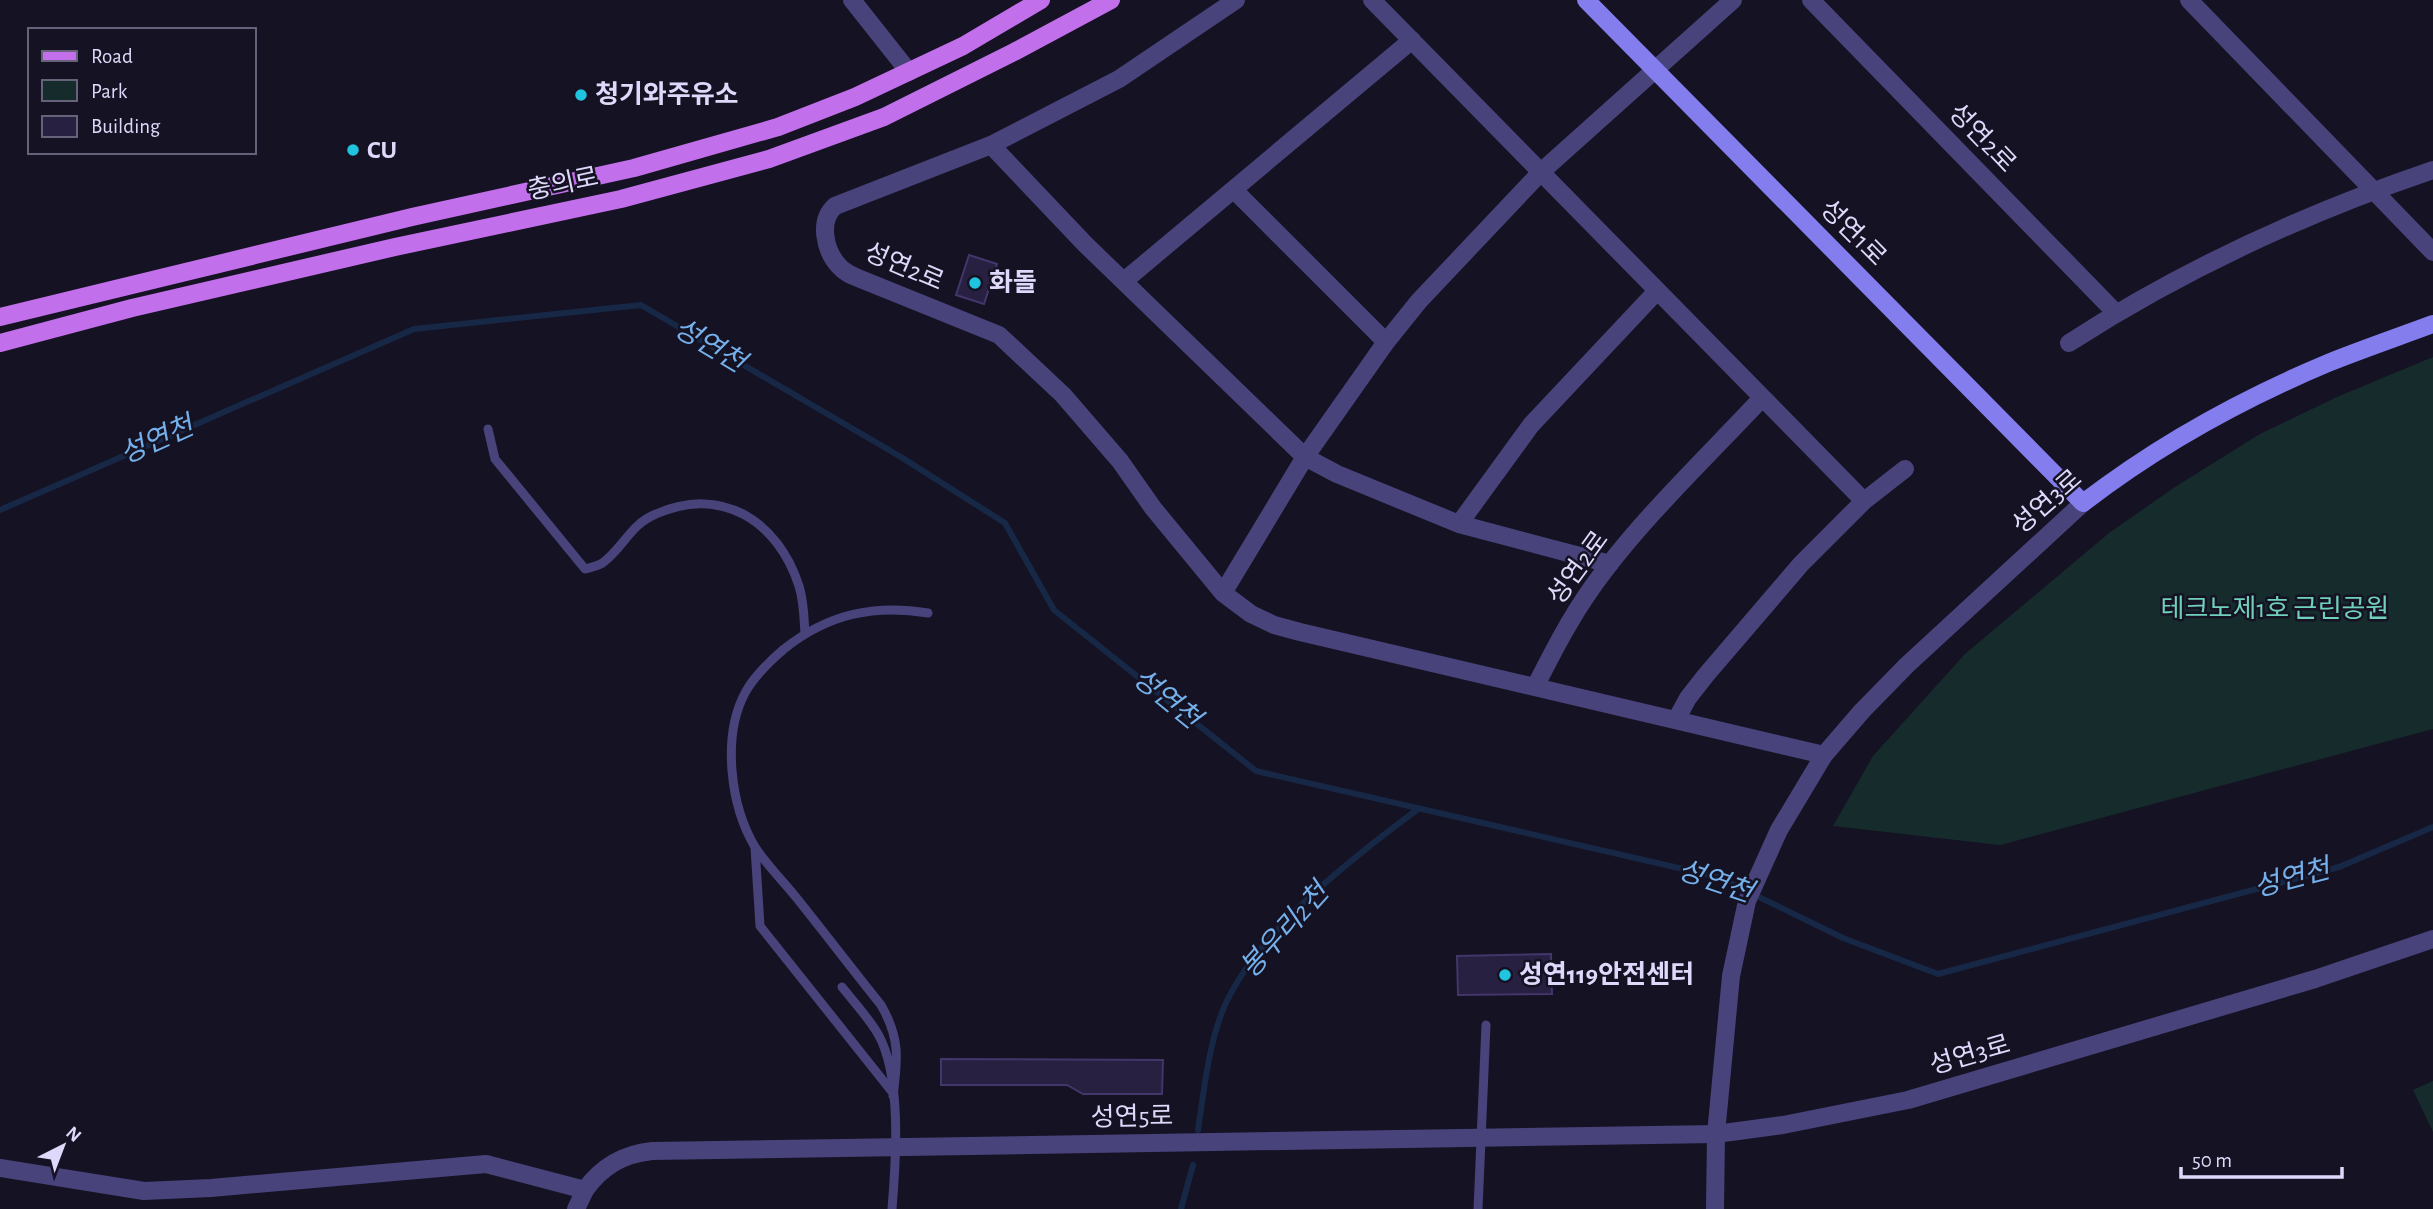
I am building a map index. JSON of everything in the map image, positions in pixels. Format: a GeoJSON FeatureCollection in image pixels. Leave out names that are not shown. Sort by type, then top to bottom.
{"type":"FeatureCollection","features":[{"type":"Feature","properties":{"kind":"main road","name":"충의로"},"geometry":{"type":"LineString","coordinates":[[0,317],[399,220],[634,168],[778,127],[855,97],[963,46],[1041,0]]}},
{"type":"Feature","properties":{"kind":"main road","name":"충의로"},"geometry":{"type":"LineString","coordinates":[[0,343],[145,305],[621,199],[769,159],[884,117],[1111,0]]}},
{"type":"Feature","properties":{"kind":"main road","name":"성연1로"},"geometry":{"type":"LineString","coordinates":[[1586,0],[2084,503]]}},
{"type":"Feature","properties":{"kind":"main road","name":"성연3로"},"geometry":{"type":"LineString","coordinates":[[2084,503],[2147,458],[2250,401],[2326,364],[2433,324]]}},
{"type":"Feature","properties":{"kind":"street"},"geometry":{"type":"LineString","coordinates":[[852,0],[909,72]]}},
{"type":"Feature","properties":{"kind":"street","name":"성연2로"},"geometry":{"type":"LineString","coordinates":[[1236,0],[1119,79],[991,145],[835,206],[825,218],[824,225],[830,253],[839,267],[858,278],[999,335],[1063,395],[1120,461],[1153,508],[1223,593],[1251,614],[1274,625],[1824,755]]}},
{"type":"Feature","properties":{"kind":"street"},"geometry":{"type":"LineString","coordinates":[[1372,0],[1864,500]]}},
{"type":"Feature","properties":{"kind":"street"},"geometry":{"type":"LineString","coordinates":[[1223,593],[1305,457],[1386,342],[1419,301],[1541,172],[1733,0]]}},
{"type":"Feature","properties":{"kind":"street","name":"성연2로"},"geometry":{"type":"LineString","coordinates":[[1811,0],[2116,313]]}},
{"type":"Feature","properties":{"kind":"street"},"geometry":{"type":"LineString","coordinates":[[2189,0],[2433,252]]}},
{"type":"Feature","properties":{"kind":"street"},"geometry":{"type":"LineString","coordinates":[[1124,281],[1412,40]]}},
{"type":"Feature","properties":{"kind":"street"},"geometry":{"type":"LineString","coordinates":[[991,145],[1085,244],[1305,457],[1338,474],[1459,524],[1610,564]]}},
{"type":"Feature","properties":{"kind":"street"},"geometry":{"type":"LineString","coordinates":[[2069,343],[2116,313],[2229,254],[2373,191],[2433,170]]}},
{"type":"Feature","properties":{"kind":"street"},"geometry":{"type":"LineString","coordinates":[[1234,190],[1386,342]]}},
{"type":"Feature","properties":{"kind":"street"},"geometry":{"type":"LineString","coordinates":[[1459,524],[1531,425],[1657,290]]}},
{"type":"Feature","properties":{"kind":"street","name":"성연2로"},"geometry":{"type":"LineString","coordinates":[[1535,687],[1555,646],[1590,590],[1610,564],[1762,398]]}},
{"type":"Feature","properties":{"kind":"street"},"geometry":{"type":"LineString","coordinates":[[1676,720],[1688,698],[1801,564],[1864,500],[1905,469]]}},
{"type":"Feature","properties":{"kind":"street","name":"성연3로"},"geometry":{"type":"LineString","coordinates":[[2084,503],[1907,665],[1862,711],[1824,755],[1779,830],[1747,901],[1731,976],[1716,1135],[1783,1125],[1908,1100],[2315,979],[2433,939]]}},
{"type":"Feature","properties":{"kind":"street"},"geometry":{"type":"LineString","coordinates":[[1715,1209],[1716,1135]]}},
{"type":"Feature","properties":{"kind":"street","name":"성연5로"},"geometry":{"type":"LineString","coordinates":[[576,1209],[585,1190],[599,1172],[610,1164],[637,1153],[1716,1135]]}},
{"type":"Feature","properties":{"kind":"street"},"geometry":{"type":"LineString","coordinates":[[0,1168],[144,1191],[211,1188],[486,1164],[585,1190]]}},
{"type":"Feature","properties":{"kind":"lane"},"geometry":{"type":"LineString","coordinates":[[488,429],[495,459],[585,569],[604,563],[628,533],[656,514],[674,508],[714,504],[731,507],[748,515],[774,540],[792,570],[802,599],[805,634]]}},
{"type":"Feature","properties":{"kind":"lane"},"geometry":{"type":"LineString","coordinates":[[893,1095],[897,1045],[891,1024],[881,1004],[755,847],[739,808],[734,784],[732,749],[738,713],[745,693],[776,656],[805,634],[847,615],[902,609],[928,613]]}},
{"type":"Feature","properties":{"kind":"lane"},"geometry":{"type":"LineString","coordinates":[[755,847],[760,926],[893,1095]]}},
{"type":"Feature","properties":{"kind":"lane"},"geometry":{"type":"LineString","coordinates":[[842,987],[878,1034],[891,1074],[897,1147],[892,1209]]}},
{"type":"Feature","properties":{"kind":"lane"},"geometry":{"type":"LineString","coordinates":[[1478,1209],[1486,1025]]}},
{"type":"Feature","properties":{"kind":"green space","name":"테크노제1호 근린공원"},"geometry":{"type":"Polygon","coordinates":[[[2433,357],[2433,729],[2000,845],[1833,826],[1873,756],[1965,654],[2109,533],[2175,487],[2260,434],[2337,397],[2433,357]]]}},
{"type":"Feature","properties":{"kind":"green space"},"geometry":{"type":"Polygon","coordinates":[[[2433,1081],[2433,1132],[2413,1090],[2433,1081]]]}},
{"type":"Feature","properties":{"kind":"building"},"geometry":{"type":"Polygon","coordinates":[[[969,255],[997,264],[984,304],[956,295],[969,255]]]}},
{"type":"Feature","properties":{"kind":"building","name":"성연119안전센터"},"geometry":{"type":"Polygon","coordinates":[[[1551,954],[1552,994],[1458,995],[1457,956],[1551,954]]]}},
{"type":"Feature","properties":{"kind":"building"},"geometry":{"type":"Polygon","coordinates":[[[941,1059],[1163,1060],[1162,1094],[1083,1094],[1067,1085],[941,1085],[941,1059]]]}},
{"type":"Feature","properties":{"kind":"waterway","name":"성연천"},"geometry":{"type":"LineString","coordinates":[[0,510],[414,329],[641,305],[901,457],[1005,523],[1054,610],[1256,771],[1718,877],[1843,938],[1938,974],[2339,867],[2433,827]]}},
{"type":"Feature","properties":{"kind":"waterway","name":"봉우리2천"},"geometry":{"type":"LineString","coordinates":[[1198,1130],[1219,1019],[1241,977],[1261,949],[1310,897],[1418,809]]}},
{"type":"Feature","properties":{"kind":"waterway","name":"봉우리2천"},"geometry":{"type":"LineString","coordinates":[[1181,1209],[1193,1165]]}},
{"type":"Feature","properties":{"kind":"place","name":"청기와주유소"},"geometry":{"type":"Point","coordinates":[581,95]}},
{"type":"Feature","properties":{"kind":"place","name":"CU"},"geometry":{"type":"Point","coordinates":[353,150]}},
{"type":"Feature","properties":{"kind":"place","name":"화돌"},"geometry":{"type":"Point","coordinates":[975,283]}},
{"type":"Feature","properties":{"kind":"place","name":"성연119안전센터"},"geometry":{"type":"Point","coordinates":[1505,975]}}]}
